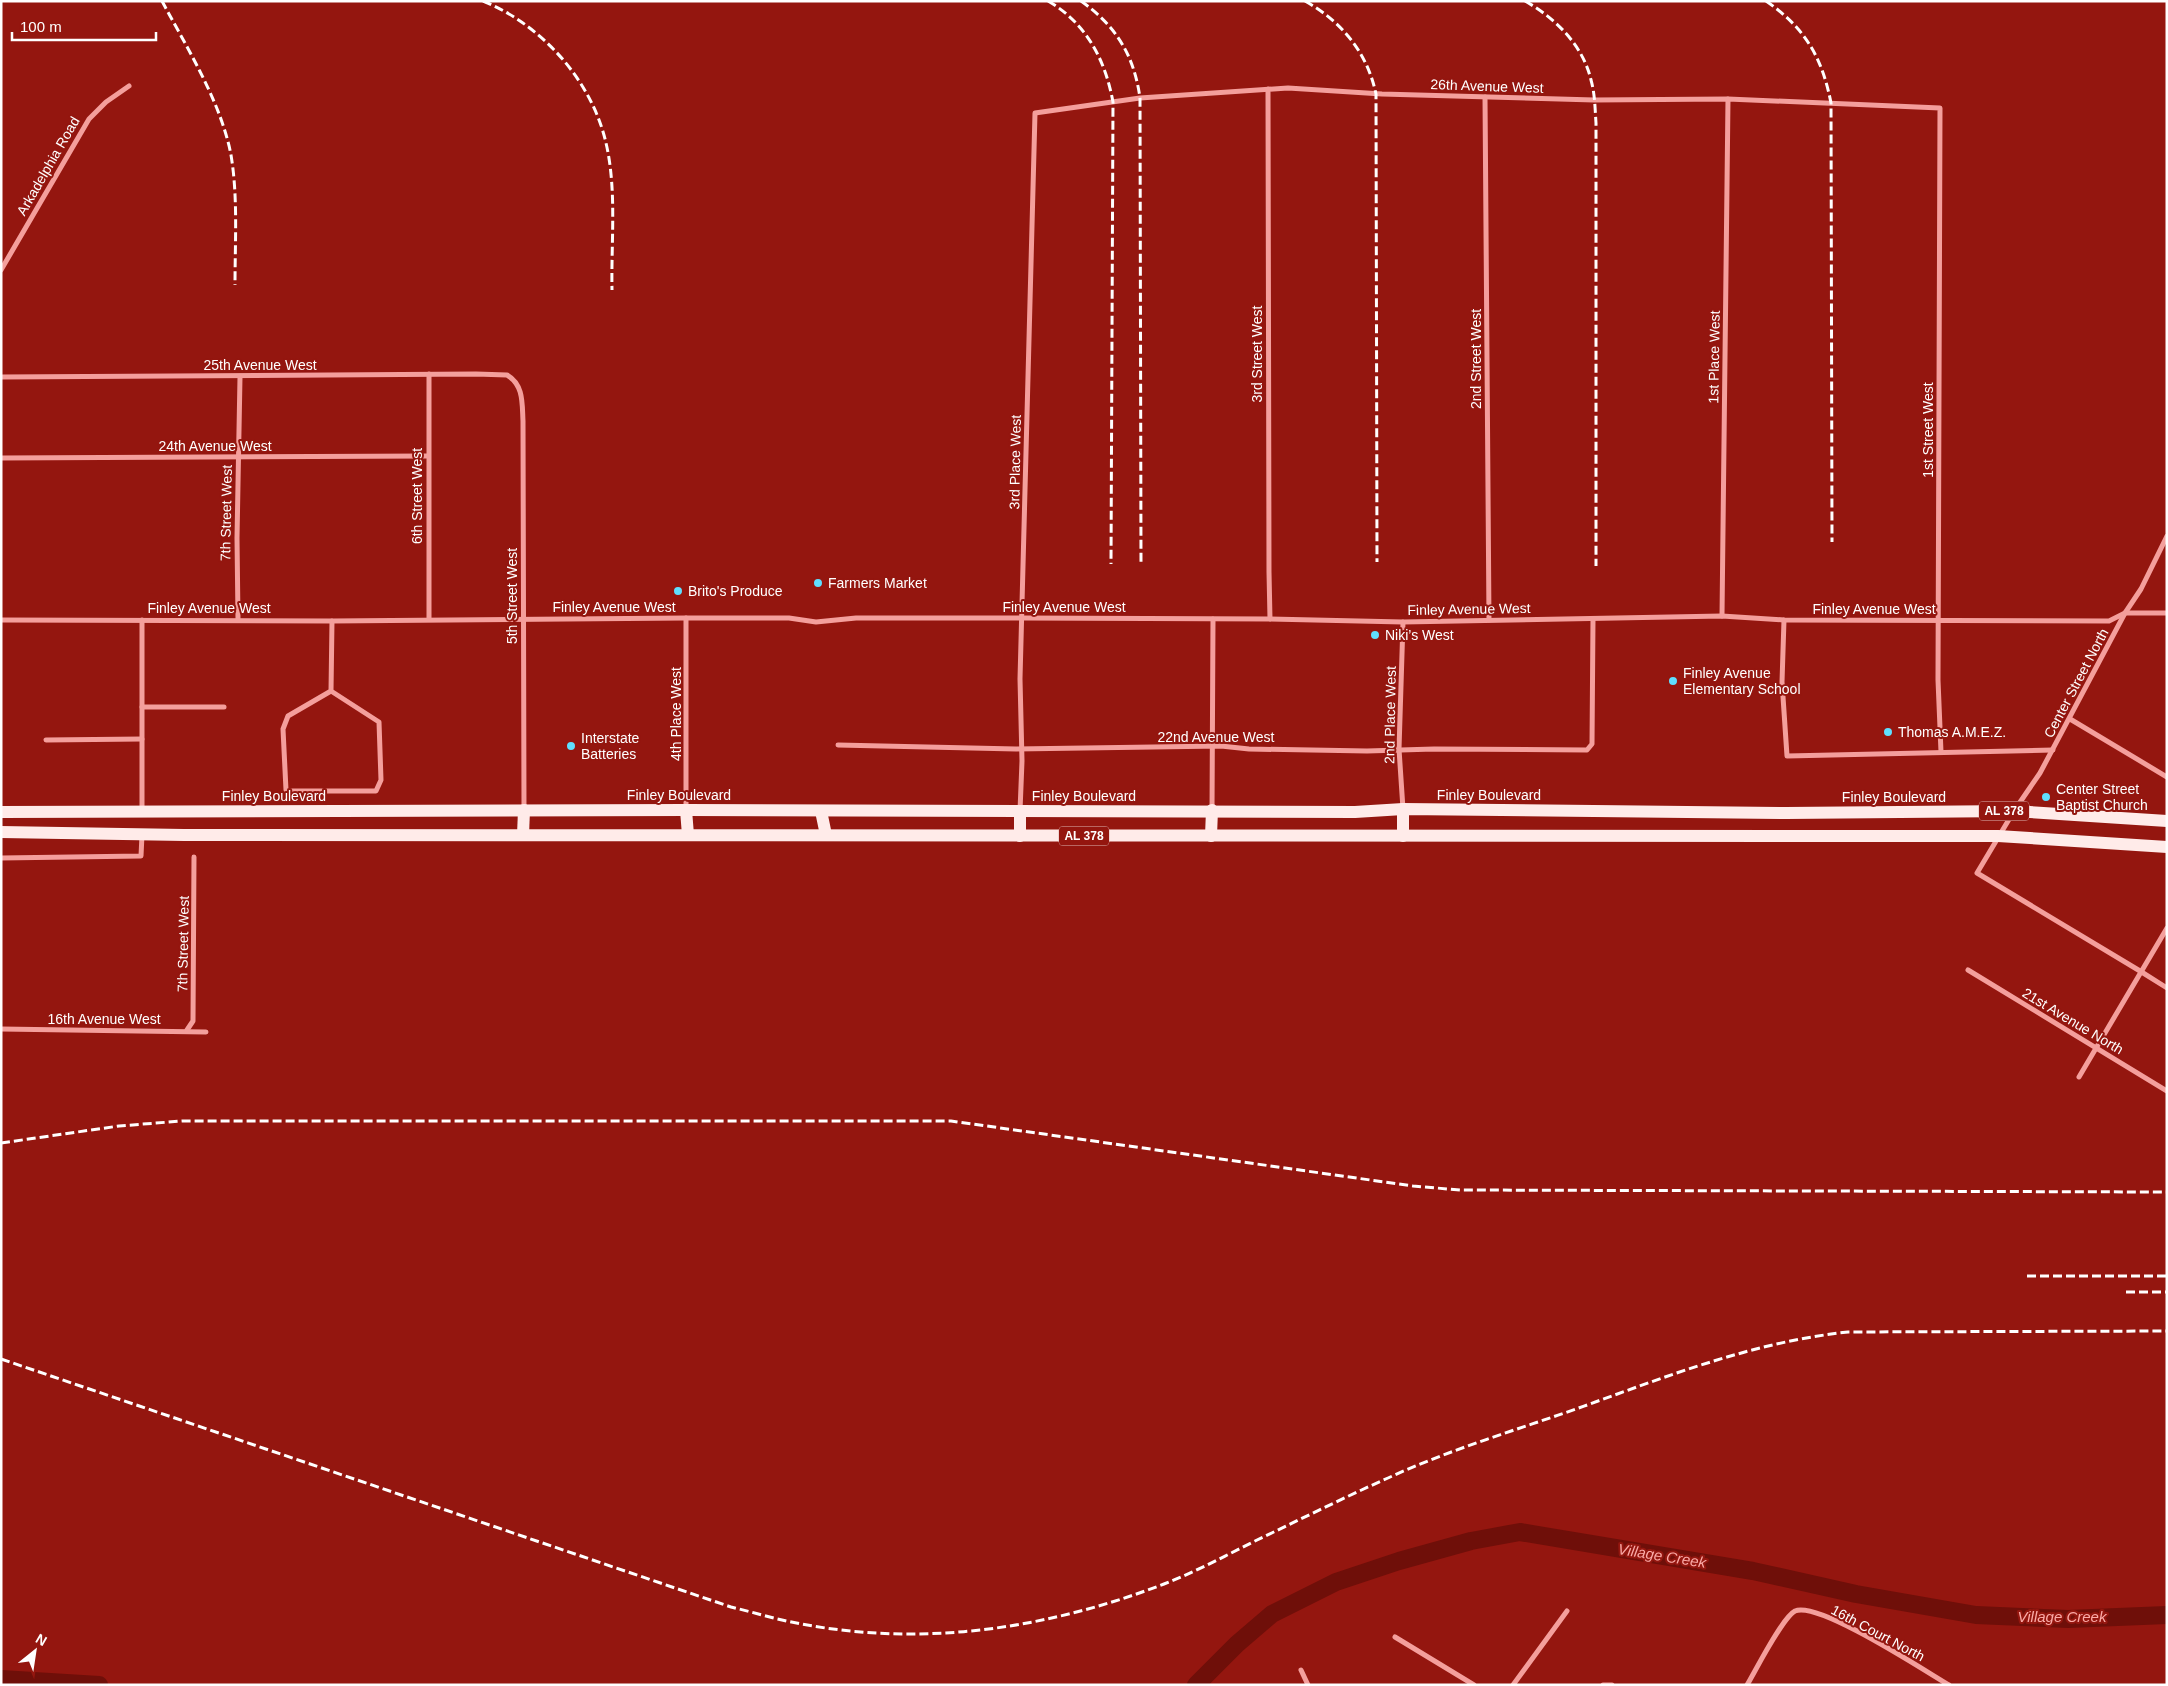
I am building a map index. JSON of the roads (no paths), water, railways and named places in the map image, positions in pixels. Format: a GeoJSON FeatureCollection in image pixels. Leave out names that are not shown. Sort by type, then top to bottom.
{"type":"FeatureCollection","features":[{"type":"Feature","properties":{"kind":"main road","name":"Finley Boulevard"},"geometry":{"type":"LineString","coordinates":[[1,812],[524,810],[1212,810],[1355,812],[1403,810],[1786,813],[2014,811],[2167,821]]}},
{"type":"Feature","properties":{"kind":"main road"},"geometry":{"type":"LineString","coordinates":[[523,835],[524,810]]}},
{"type":"Feature","properties":{"kind":"main road"},"geometry":{"type":"LineString","coordinates":[[686,810],[688,835]]}},
{"type":"Feature","properties":{"kind":"main road"},"geometry":{"type":"LineString","coordinates":[[1211,836],[1212,810]]}},
{"type":"Feature","properties":{"kind":"main road"},"geometry":{"type":"LineString","coordinates":[[1403,810],[1403,836]]}},
{"type":"Feature","properties":{"kind":"main road"},"geometry":{"type":"LineString","coordinates":[[821,811],[826,835]]}},
{"type":"Feature","properties":{"kind":"main road"},"geometry":{"type":"LineString","coordinates":[[1020,811],[1020,836]]}},
{"type":"Feature","properties":{"kind":"main road"},"geometry":{"type":"LineString","coordinates":[[142,812],[142,835]]}},
{"type":"Feature","properties":{"kind":"main road"},"geometry":{"type":"LineString","coordinates":[[1786,813],[1786,836]]}},
{"type":"Feature","properties":{"kind":"main road","name":"AL 378"},"geometry":{"type":"LineString","coordinates":[[1,832],[142,835],[1998,836],[2167,847]]}},
{"type":"Feature","properties":{"kind":"street","name":"Arkadelphia Road"},"geometry":{"type":"LineString","coordinates":[[1,270],[89,118],[106,102],[129,86]]}},
{"type":"Feature","properties":{"kind":"street","name":"26th Avenue West"},"geometry":{"type":"LineString","coordinates":[[1034,112],[1140,98],[1288,88],[1382,94],[1594,100],[1728,99],[1940,108]]}},
{"type":"Feature","properties":{"kind":"street","name":"3rd Street West"},"geometry":{"type":"LineString","coordinates":[[1268,89],[1268,572],[1270,619]]}},
{"type":"Feature","properties":{"kind":"street","name":"2nd Street West"},"geometry":{"type":"LineString","coordinates":[[1485,97],[1489,620]]}},
{"type":"Feature","properties":{"kind":"street","name":"1st Place West"},"geometry":{"type":"LineString","coordinates":[[1722,616],[1728,99]]}},
{"type":"Feature","properties":{"kind":"street","name":"1st Street West"},"geometry":{"type":"LineString","coordinates":[[1940,108],[1938,621],[1941,752]]}},
{"type":"Feature","properties":{"kind":"street","name":"3rd Place West"},"geometry":{"type":"LineString","coordinates":[[1020,811],[1020,688],[1034,112]]}},
{"type":"Feature","properties":{"kind":"street","name":"25th Avenue West"},"geometry":{"type":"LineString","coordinates":[[1,377],[240,377],[429,374],[507,375],[516,383]]}},
{"type":"Feature","properties":{"kind":"street","name":"6th Street West"},"geometry":{"type":"LineString","coordinates":[[429,374],[429,618]]}},
{"type":"Feature","properties":{"kind":"street","name":"7th Street West"},"geometry":{"type":"LineString","coordinates":[[238,619],[240,377]]}},
{"type":"Feature","properties":{"kind":"street","name":"5th Street West"},"geometry":{"type":"LineString","coordinates":[[516,383],[521,392],[523,422],[524,810]]}},
{"type":"Feature","properties":{"kind":"street","name":"24th Avenue West"},"geometry":{"type":"LineString","coordinates":[[1,458],[428,456]]}},
{"type":"Feature","properties":{"kind":"street","name":"Center Street North"},"geometry":{"type":"LineString","coordinates":[[1998,836],[2053,750],[2125,613],[2141,588],[2167,536]]}},
{"type":"Feature","properties":{"kind":"street","name":"Finley Avenue West"},"geometry":{"type":"LineString","coordinates":[[1,620],[788,618],[816,622],[856,618],[1023,618],[1270,619],[1403,622],[1722,616],[1784,620],[2110,621],[2125,613],[2167,613]]}},
{"type":"Feature","properties":{"kind":"street","name":"4th Place West"},"geometry":{"type":"LineString","coordinates":[[686,618],[686,810]]}},
{"type":"Feature","properties":{"kind":"street"},"geometry":{"type":"LineString","coordinates":[[1212,810],[1213,619]]}},
{"type":"Feature","properties":{"kind":"street","name":"22nd Avenue West"},"geometry":{"type":"LineString","coordinates":[[838,745],[1021,749],[1213,747],[1367,751],[1399,749],[1586,750],[1592,744],[1593,619]]}},
{"type":"Feature","properties":{"kind":"street"},"geometry":{"type":"LineString","coordinates":[[142,620],[142,812]]}},
{"type":"Feature","properties":{"kind":"street"},"geometry":{"type":"LineString","coordinates":[[331,690],[332,620]]}},
{"type":"Feature","properties":{"kind":"street"},"geometry":{"type":"LineString","coordinates":[[1784,620],[1782,682],[1787,756],[2053,750]]}},
{"type":"Feature","properties":{"kind":"street","name":"2nd Place West"},"geometry":{"type":"LineString","coordinates":[[1403,622],[1399,749],[1403,810]]}},
{"type":"Feature","properties":{"kind":"street"},"geometry":{"type":"LineString","coordinates":[[331,690],[379,722],[381,780],[376,791],[288,791],[284,785],[283,729],[286,720],[288,716],[331,690]]}},
{"type":"Feature","properties":{"kind":"street"},"geometry":{"type":"LineString","coordinates":[[142,707],[224,707]]}},
{"type":"Feature","properties":{"kind":"street"},"geometry":{"type":"LineString","coordinates":[[2070,719],[2167,778]]}},
{"type":"Feature","properties":{"kind":"street"},"geometry":{"type":"LineString","coordinates":[[46,740],[142,739]]}},
{"type":"Feature","properties":{"kind":"street"},"geometry":{"type":"LineString","coordinates":[[1,858],[142,856],[142,835]]}},
{"type":"Feature","properties":{"kind":"street"},"geometry":{"type":"LineString","coordinates":[[1998,836],[1977,873],[2167,988]]}},
{"type":"Feature","properties":{"kind":"street","name":"7th Street West"},"geometry":{"type":"LineString","coordinates":[[187,1030],[193,1021],[194,857]]}},
{"type":"Feature","properties":{"kind":"street"},"geometry":{"type":"LineString","coordinates":[[2079,1077],[2140,970],[2167,928]]}},
{"type":"Feature","properties":{"kind":"street","name":"21st Avenue North"},"geometry":{"type":"LineString","coordinates":[[1968,970],[2167,1091]]}},
{"type":"Feature","properties":{"kind":"street","name":"16th Avenue West"},"geometry":{"type":"LineString","coordinates":[[1,1029],[187,1030],[206,1032]]}},
{"type":"Feature","properties":{"kind":"street","name":"16th Court North"},"geometry":{"type":"LineString","coordinates":[[1747,1685],[1782,1624],[1793,1612],[1803,1610],[1846,1625],[1949,1685]]}},
{"type":"Feature","properties":{"kind":"street"},"geometry":{"type":"LineString","coordinates":[[1513,1685],[1566,1611]]}},
{"type":"Feature","properties":{"kind":"street"},"geometry":{"type":"LineString","coordinates":[[1395,1637],[1474,1685]]}},
{"type":"Feature","properties":{"kind":"street"},"geometry":{"type":"LineString","coordinates":[[1301,1670],[1308,1685]]}},
{"type":"Feature","properties":{"kind":"street"},"geometry":{"type":"LineString","coordinates":[[1603,1685],[1612,1685]]}},
{"type":"Feature","properties":{"kind":"waterway","name":"Village Creek"},"geometry":{"type":"LineString","coordinates":[[1196,1685],[1237,1644],[1272,1614],[1336,1582],[1399,1561],[1471,1541],[1520,1532],[1753,1571],[1856,1594],[1976,1615],[2068,1619],[2167,1615]]}},
{"type":"Feature","properties":{"kind":"waterway","name":"Village Creek"},"geometry":{"type":"LineString","coordinates":[[1,1679],[99,1685]]}},
{"type":"Feature","properties":{"kind":"railway"},"geometry":{"type":"LineString","coordinates":[[162,1],[202,76],[220,115],[226,135],[231,155],[235,187],[235,285]]}},
{"type":"Feature","properties":{"kind":"railway"},"geometry":{"type":"LineString","coordinates":[[483,1],[505,11],[544,40],[576,77],[589,98],[599,120],[606,143],[611,179],[613,216],[612,290]]}},
{"type":"Feature","properties":{"kind":"railway"},"geometry":{"type":"LineString","coordinates":[[1048,1],[1073,20],[1092,44],[1105,71],[1113,102],[1111,564]]}},
{"type":"Feature","properties":{"kind":"railway"},"geometry":{"type":"LineString","coordinates":[[1081,1],[1104,21],[1121,43],[1133,68],[1140,98],[1141,564]]}},
{"type":"Feature","properties":{"kind":"railway"},"geometry":{"type":"LineString","coordinates":[[1305,1],[1330,18],[1351,40],[1366,65],[1376,94],[1377,562]]}},
{"type":"Feature","properties":{"kind":"railway"},"geometry":{"type":"LineString","coordinates":[[1525,1],[1557,24],[1575,44],[1587,67],[1594,96],[1596,123],[1596,566]]}},
{"type":"Feature","properties":{"kind":"railway"},"geometry":{"type":"LineString","coordinates":[[1766,1],[1780,11],[1810,45],[1823,71],[1831,103],[1832,542]]}},
{"type":"Feature","properties":{"kind":"railway"},"geometry":{"type":"LineString","coordinates":[[1,1143],[119,1126],[182,1121],[951,1121],[1413,1186],[1460,1190],[2167,1192]]}},
{"type":"Feature","properties":{"kind":"railway"},"geometry":{"type":"LineString","coordinates":[[2027,1276],[2167,1276]]}},
{"type":"Feature","properties":{"kind":"railway"},"geometry":{"type":"LineString","coordinates":[[2126,1292],[2167,1292]]}},
{"type":"Feature","properties":{"kind":"railway"},"geometry":{"type":"LineString","coordinates":[[1,1359],[731,1607],[782,1620],[831,1629],[879,1633],[928,1634],[1023,1624],[1071,1614],[1118,1600],[1164,1584],[1210,1564],[1354,1493],[1434,1458],[1676,1373],[1744,1352],[1813,1337],[1848,1332],[2167,1331]]}},
{"type":"Feature","properties":{"kind":"place","name":"Farmers Market"},"geometry":{"type":"Point","coordinates":[818,583]}},
{"type":"Feature","properties":{"kind":"place","name":"Brito's Produce"},"geometry":{"type":"Point","coordinates":[678,591]}},
{"type":"Feature","properties":{"kind":"place","name":"Niki’s West"},"geometry":{"type":"Point","coordinates":[1375,635]}},
{"type":"Feature","properties":{"kind":"place","name":"Finley Avenue Elementary School"},"geometry":{"type":"Point","coordinates":[1673,681]}},
{"type":"Feature","properties":{"kind":"place","name":"Thomas A.M.E.Z."},"geometry":{"type":"Point","coordinates":[1888,732]}},
{"type":"Feature","properties":{"kind":"place","name":"Interstate Batteries"},"geometry":{"type":"Point","coordinates":[571,746]}},
{"type":"Feature","properties":{"kind":"place","name":"Center Street Baptist Church"},"geometry":{"type":"Point","coordinates":[2046,797]}}]}
